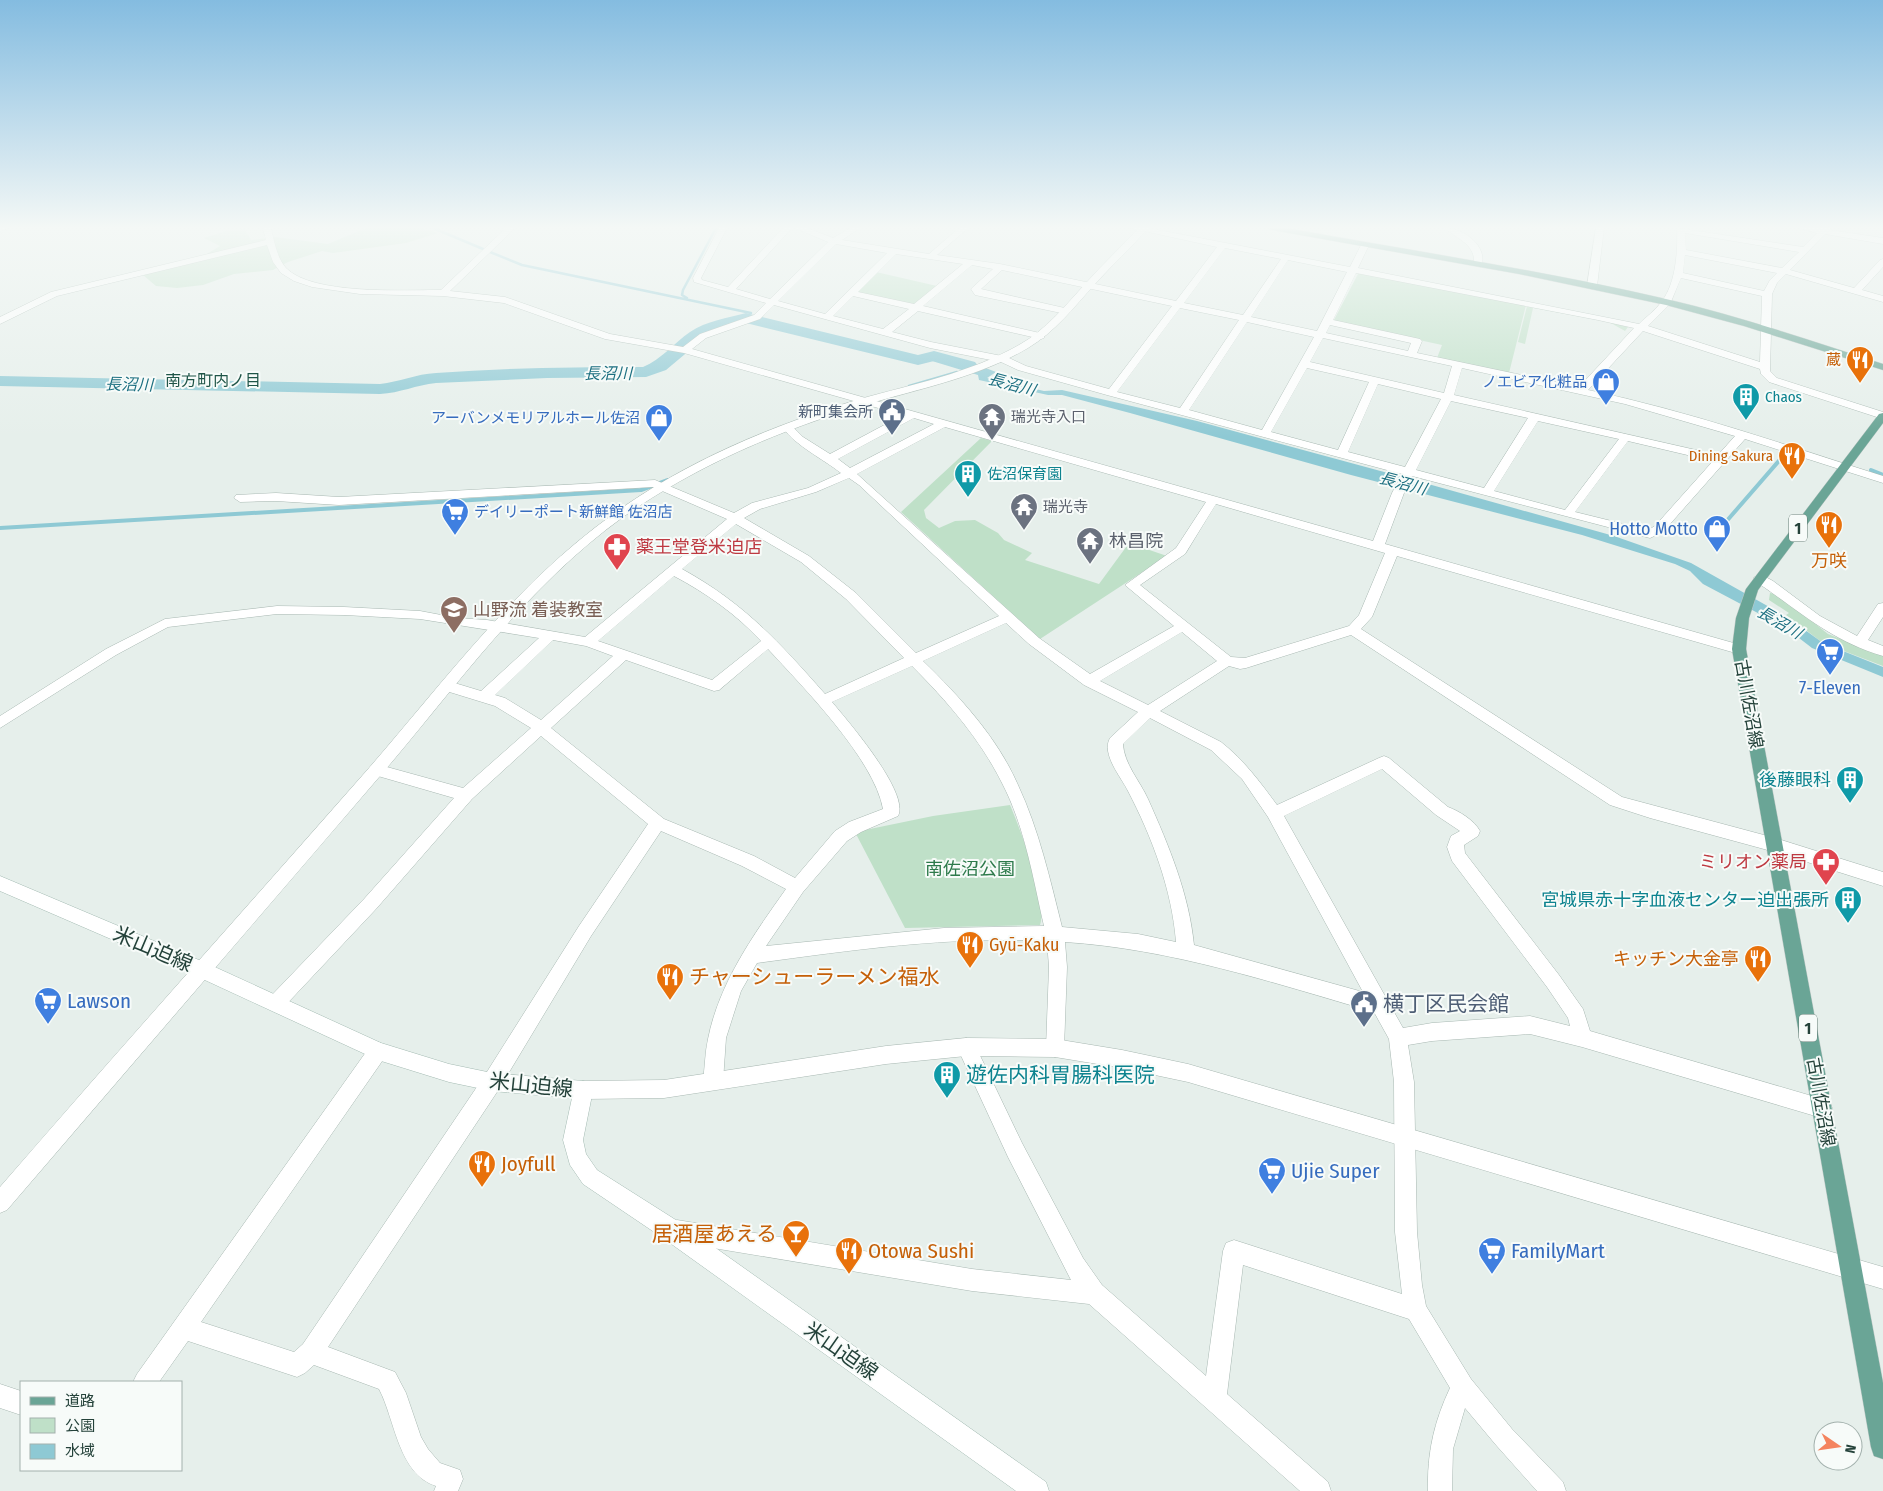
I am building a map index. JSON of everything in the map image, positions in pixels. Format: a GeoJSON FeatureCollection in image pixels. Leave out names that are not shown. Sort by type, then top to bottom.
{"type":"FeatureCollection","features":[{"type":"Feature","properties":{"kind":"main road"},"geometry":{"type":"LineString","coordinates":[[1646,298],[1765,329],[1883,367]]}},
{"type":"Feature","properties":{"kind":"main road","name":"古川佐沼線"},"geometry":{"type":"LineString","coordinates":[[1883,416],[1756,583],[1743,608],[1739,649],[1883,1447]]}},
{"type":"Feature","properties":{"kind":"street"},"geometry":{"type":"LineString","coordinates":[[0,321],[47,298]]}},
{"type":"Feature","properties":{"kind":"street"},"geometry":{"type":"LineString","coordinates":[[484,298],[505,300],[608,338],[681,350],[1739,649]]}},
{"type":"Feature","properties":{"kind":"street"},"geometry":{"type":"LineString","coordinates":[[753,298],[951,350],[998,360],[1111,393],[1342,454],[1409,475],[1650,534],[1660,529],[1743,434]]}},
{"type":"Feature","properties":{"kind":"street"},"geometry":{"type":"LineString","coordinates":[[681,350],[702,336],[717,329],[754,319],[778,298]]}},
{"type":"Feature","properties":{"kind":"street"},"geometry":{"type":"LineString","coordinates":[[827,317],[847,298]]}},
{"type":"Feature","properties":{"kind":"street"},"geometry":{"type":"LineString","coordinates":[[873,298],[1040,336]]}},
{"type":"Feature","properties":{"kind":"street"},"geometry":{"type":"LineString","coordinates":[[885,333],[928,298]]}},
{"type":"Feature","properties":{"kind":"street"},"geometry":{"type":"LineString","coordinates":[[1000,298],[1066,311]]}},
{"type":"Feature","properties":{"kind":"street"},"geometry":{"type":"LineString","coordinates":[[0,1203],[200,969],[376,770],[498,626],[563,560],[591,536],[620,514],[725,453],[864,401],[965,374],[998,360],[1040,336],[1078,298]]}},
{"type":"Feature","properties":{"kind":"street"},"geometry":{"type":"LineString","coordinates":[[1148,298],[1681,415],[1883,480]]}},
{"type":"Feature","properties":{"kind":"street"},"geometry":{"type":"LineString","coordinates":[[1111,393],[1182,298]]}},
{"type":"Feature","properties":{"kind":"street"},"geometry":{"type":"LineString","coordinates":[[1183,412],[1259,298]]}},
{"type":"Feature","properties":{"kind":"street"},"geometry":{"type":"LineString","coordinates":[[1265,434],[1339,298]]}},
{"type":"Feature","properties":{"kind":"street"},"geometry":{"type":"LineString","coordinates":[[1492,298],[1641,327],[1764,366]]}},
{"type":"Feature","properties":{"kind":"street"},"geometry":{"type":"LineString","coordinates":[[1581,392],[1641,327],[1667,302],[1669,298]]}},
{"type":"Feature","properties":{"kind":"street"},"geometry":{"type":"LineString","coordinates":[[1767,298],[1764,366],[1766,374],[1773,380],[1883,416]]}},
{"type":"Feature","properties":{"kind":"street"},"geometry":{"type":"LineString","coordinates":[[1327,322],[1417,341],[1412,355]]}},
{"type":"Feature","properties":{"kind":"street"},"geometry":{"type":"LineString","coordinates":[[1304,364],[1720,459]]}},
{"type":"Feature","properties":{"kind":"street"},"geometry":{"type":"LineString","coordinates":[[1353,630],[1366,617],[1398,493],[1409,475],[1448,396],[1458,365]]}},
{"type":"Feature","properties":{"kind":"street"},"geometry":{"type":"LineString","coordinates":[[1342,454],[1375,380]]}},
{"type":"Feature","properties":{"kind":"street"},"geometry":{"type":"LineString","coordinates":[[830,459],[912,415]]}},
{"type":"Feature","properties":{"kind":"street"},"geometry":{"type":"LineString","coordinates":[[1487,493],[1535,416]]}},
{"type":"Feature","properties":{"kind":"street"},"geometry":{"type":"LineString","coordinates":[[588,642],[735,518],[756,506],[812,490],[850,473],[943,424]]}},
{"type":"Feature","properties":{"kind":"street"},"geometry":{"type":"LineString","coordinates":[[788,428],[799,439],[850,473],[884,502],[1034,641],[1089,681],[1216,746],[1247,775],[1274,813],[1398,1038],[1404,1082],[1406,1232],[1411,1285],[1416,1310],[1463,1387],[1504,1437],[1554,1491]]}},
{"type":"Feature","properties":{"kind":"street"},"geometry":{"type":"LineString","coordinates":[[1568,514],[1626,437]]}},
{"type":"Feature","properties":{"kind":"street"},"geometry":{"type":"LineString","coordinates":[[240,498],[276,496],[339,501],[655,483],[735,518],[782,544],[829,577],[851,596],[966,715],[986,742],[1010,783],[1036,854],[1054,934],[1058,968],[1055,1048]]}},
{"type":"Feature","properties":{"kind":"street"},"geometry":{"type":"LineString","coordinates":[[1212,501],[1181,551],[1131,585],[1227,661],[1240,664],[1246,663],[1343,630],[1353,630],[1545,756],[1616,800],[1650,812],[1774,845],[1883,879]]}},
{"type":"Feature","properties":{"kind":"street"},"geometry":{"type":"LineString","coordinates":[[673,570],[703,586],[742,614],[769,641],[863,750],[882,781],[893,804],[892,812],[854,828],[842,836],[797,886],[750,956],[733,989],[717,1038],[713,1082]]}},
{"type":"Feature","properties":{"kind":"street"},"geometry":{"type":"LineString","coordinates":[[1756,583],[1784,594],[1821,623],[1883,651]]}},
{"type":"Feature","properties":{"kind":"street"},"geometry":{"type":"LineString","coordinates":[[1860,642],[1883,607]]}},
{"type":"Feature","properties":{"kind":"street"},"geometry":{"type":"LineString","coordinates":[[0,723],[111,652],[165,623],[277,610],[420,615],[550,635],[588,642],[714,686],[769,641]]}},
{"type":"Feature","properties":{"kind":"street"},"geometry":{"type":"LineString","coordinates":[[822,701],[1008,617]]}},
{"type":"Feature","properties":{"kind":"street"},"geometry":{"type":"LineString","coordinates":[[1089,681],[1183,626]]}},
{"type":"Feature","properties":{"kind":"street"},"geometry":{"type":"LineString","coordinates":[[484,697],[550,635]]}},
{"type":"Feature","properties":{"kind":"street"},"geometry":{"type":"LineString","coordinates":[[276,1003],[370,904],[466,795],[624,654]]}},
{"type":"Feature","properties":{"kind":"street"},"geometry":{"type":"LineString","coordinates":[[1186,951],[1183,922],[1166,863],[1138,793],[1114,751],[1115,742],[1148,710],[1227,661]]}},
{"type":"Feature","properties":{"kind":"street"},"geometry":{"type":"LineString","coordinates":[[448,686],[500,702],[530,718],[658,823],[748,861],[797,886]]}},
{"type":"Feature","properties":{"kind":"street"},"geometry":{"type":"LineString","coordinates":[[1274,813],[1384,762],[1442,811],[1452,815],[1472,831],[1457,840],[1455,847],[1458,856],[1553,981],[1576,1015],[1582,1038]]}},
{"type":"Feature","properties":{"kind":"street"},"geometry":{"type":"LineString","coordinates":[[376,770],[466,795]]}},
{"type":"Feature","properties":{"kind":"street"},"geometry":{"type":"LineString","coordinates":[[184,1328],[297,1365],[311,1352],[492,1082],[585,931],[658,823]]}},
{"type":"Feature","properties":{"kind":"street","name":"米山迫線"},"geometry":{"type":"LineString","coordinates":[[0,883],[200,969],[378,1051],[441,1071],[492,1082],[583,1090],[573,1140],[577,1158],[590,1177],[671,1230],[1038,1491]]}},
{"type":"Feature","properties":{"kind":"street"},"geometry":{"type":"LineString","coordinates":[[750,956],[920,935],[1054,934],[1138,942],[1186,951],[1380,1005]]}},
{"type":"Feature","properties":{"kind":"street"},"geometry":{"type":"LineString","coordinates":[[1398,1038],[1432,1032],[1530,1025],[1582,1038],[1822,1108]]}},
{"type":"Feature","properties":{"kind":"street"},"geometry":{"type":"LineString","coordinates":[[966,1047],[1075,1266],[1094,1293],[1319,1491]]}},
{"type":"Feature","properties":{"kind":"street"},"geometry":{"type":"LineString","coordinates":[[583,1090],[664,1089],[886,1055],[966,1047],[1055,1048],[1122,1058],[1188,1073],[1883,1278]]}},
{"type":"Feature","properties":{"kind":"street"},"geometry":{"type":"LineString","coordinates":[[146,1381],[378,1051]]}},
{"type":"Feature","properties":{"kind":"street"},"geometry":{"type":"LineString","coordinates":[[671,1230],[972,1280],[1094,1293]]}},
{"type":"Feature","properties":{"kind":"street"},"geometry":{"type":"LineString","coordinates":[[1214,1400],[1234,1251],[1416,1310]]}},
{"type":"Feature","properties":{"kind":"street"},"geometry":{"type":"LineString","coordinates":[[311,1352],[387,1380],[398,1401],[410,1442],[419,1458],[432,1473],[451,1479],[446,1491]]}},
{"type":"Feature","properties":{"kind":"street"},"geometry":{"type":"LineString","coordinates":[[1440,1491],[1439,1453],[1447,1419],[1463,1387]]}},
{"type":"Feature","properties":{"kind":"street"},"geometry":{"type":"LineString","coordinates":[[0,1396],[20,1403]]}},
{"type":"Feature","properties":{"kind":"green space"},"geometry":{"type":"Polygon","coordinates":[[[882,298],[924,298],[915,305],[882,298]]]}},
{"type":"Feature","properties":{"kind":"green space"},"geometry":{"type":"Polygon","coordinates":[[[1346,298],[1488,298],[1526,305],[1509,373],[1437,358],[1442,345],[1334,320],[1346,298]]]}},
{"type":"Feature","properties":{"kind":"green space"},"geometry":{"type":"Polygon","coordinates":[[[1527,306],[1598,319],[1628,327],[1625,331],[1609,322],[1533,308],[1525,344],[1518,342],[1527,306]]]}},
{"type":"Feature","properties":{"kind":"green space"},"geometry":{"type":"Polygon","coordinates":[[[981,438],[992,441],[924,510],[926,518],[939,528],[955,521],[975,520],[998,533],[1004,540],[1032,553],[1025,560],[1099,584],[1129,543],[1167,556],[1040,639],[901,512],[981,438]]]}},
{"type":"Feature","properties":{"kind":"green space"},"geometry":{"type":"Polygon","coordinates":[[[1770,593],[1776,594],[1788,602],[1828,634],[1883,656],[1883,666],[1823,643],[1786,615],[1789,613],[1769,600],[1770,593]]]}},
{"type":"Feature","properties":{"kind":"green space","name":"南佐沼公園"},"geometry":{"type":"Polygon","coordinates":[[[1010,805],[1037,883],[1041,914],[1040,925],[905,928],[856,834],[865,830],[933,816],[1010,805]]]}},
{"type":"Feature","properties":{"kind":"water"},"geometry":{"type":"Polygon","coordinates":[[[939,354],[965,360],[996,372],[987,378],[1044,391],[1062,390],[1197,421],[1614,536],[1691,563],[1787,617],[1823,643],[1883,667],[1883,677],[1812,648],[1786,628],[1703,584],[1690,571],[1675,564],[1582,535],[1351,475],[1062,395],[1048,395],[979,380],[978,375],[932,361],[939,354]]]}},
{"type":"Feature","properties":{"kind":"waterway"},"geometry":{"type":"LineString","coordinates":[[677,298],[751,313]]}},
{"type":"Feature","properties":{"kind":"waterway","name":"長沼川"},"geometry":{"type":"LineString","coordinates":[[0,381],[380,389],[396,388],[416,380],[436,378],[547,373],[646,372],[660,366],[697,335],[711,328],[746,318],[918,360],[934,356],[969,366]]}},
{"type":"Feature","properties":{"kind":"waterway"},"geometry":{"type":"LineString","coordinates":[[909,386],[957,372]]}},
{"type":"Feature","properties":{"kind":"waterway"},"geometry":{"type":"LineString","coordinates":[[1718,531],[1784,455],[1790,456]]}},
{"type":"Feature","properties":{"kind":"waterway"},"geometry":{"type":"LineString","coordinates":[[1871,470],[1883,475]]}},
{"type":"Feature","properties":{"kind":"waterway"},"geometry":{"type":"LineString","coordinates":[[0,528],[641,490],[668,480]]}},
{"type":"Feature","properties":{"kind":"place","name":"蔵"},"geometry":{"type":"Point","coordinates":[1860,384]}},
{"type":"Feature","properties":{"kind":"place","name":"ノエビア化粧品"},"geometry":{"type":"Point","coordinates":[1606,406]}},
{"type":"Feature","properties":{"kind":"place","name":"Chaos"},"geometry":{"type":"Point","coordinates":[1746,421]}},
{"type":"Feature","properties":{"kind":"place","name":"新町集会所"},"geometry":{"type":"Point","coordinates":[892,436]}},
{"type":"Feature","properties":{"kind":"place","name":"瑞光寺入口"},"geometry":{"type":"Point","coordinates":[992,441]}},
{"type":"Feature","properties":{"kind":"place","name":"アーバンメモリアルホール佐沼"},"geometry":{"type":"Point","coordinates":[659,442]}},
{"type":"Feature","properties":{"kind":"place","name":"Dining Sakura"},"geometry":{"type":"Point","coordinates":[1792,480]}},
{"type":"Feature","properties":{"kind":"place","name":"佐沼保育園"},"geometry":{"type":"Point","coordinates":[968,498]}},
{"type":"Feature","properties":{"kind":"place","name":"瑞光寺"},"geometry":{"type":"Point","coordinates":[1024,531]}},
{"type":"Feature","properties":{"kind":"place","name":"デイリーポート新鮮館 佐沼店"},"geometry":{"type":"Point","coordinates":[455,536]}},
{"type":"Feature","properties":{"kind":"place","name":"万咲"},"geometry":{"type":"Point","coordinates":[1829,549]}},
{"type":"Feature","properties":{"kind":"place","name":"Hotto Motto"},"geometry":{"type":"Point","coordinates":[1717,553]}},
{"type":"Feature","properties":{"kind":"place","name":"林昌院"},"geometry":{"type":"Point","coordinates":[1090,565]}},
{"type":"Feature","properties":{"kind":"place","name":"薬王堂登米迫店"},"geometry":{"type":"Point","coordinates":[617,571]}},
{"type":"Feature","properties":{"kind":"place","name":"山野流 着装教室"},"geometry":{"type":"Point","coordinates":[454,634]}},
{"type":"Feature","properties":{"kind":"place","name":"7-Eleven"},"geometry":{"type":"Point","coordinates":[1830,676]}},
{"type":"Feature","properties":{"kind":"place","name":"後藤眼科"},"geometry":{"type":"Point","coordinates":[1850,804]}},
{"type":"Feature","properties":{"kind":"place","name":"ミリオン薬局"},"geometry":{"type":"Point","coordinates":[1826,886]}},
{"type":"Feature","properties":{"kind":"place","name":"宮城県赤十字血液センター迫出張所"},"geometry":{"type":"Point","coordinates":[1848,924]}},
{"type":"Feature","properties":{"kind":"place","name":"Gyū-Kaku"},"geometry":{"type":"Point","coordinates":[970,969]}},
{"type":"Feature","properties":{"kind":"place","name":"キッチン大金亭"},"geometry":{"type":"Point","coordinates":[1758,983]}},
{"type":"Feature","properties":{"kind":"place","name":"チャーシューラーメン福水"},"geometry":{"type":"Point","coordinates":[670,1001]}},
{"type":"Feature","properties":{"kind":"place","name":"Lawson"},"geometry":{"type":"Point","coordinates":[48,1025]}},
{"type":"Feature","properties":{"kind":"place","name":"横丁区民会館"},"geometry":{"type":"Point","coordinates":[1364,1028]}},
{"type":"Feature","properties":{"kind":"place","name":"遊佐内科胃腸科医院"},"geometry":{"type":"Point","coordinates":[947,1099]}},
{"type":"Feature","properties":{"kind":"place","name":"Joyfull"},"geometry":{"type":"Point","coordinates":[482,1188]}},
{"type":"Feature","properties":{"kind":"place","name":"Ujie Super"},"geometry":{"type":"Point","coordinates":[1272,1195]}},
{"type":"Feature","properties":{"kind":"place","name":"居酒屋あえる"},"geometry":{"type":"Point","coordinates":[796,1258]}},
{"type":"Feature","properties":{"kind":"place","name":"Otowa Sushi"},"geometry":{"type":"Point","coordinates":[849,1275]}},
{"type":"Feature","properties":{"kind":"place","name":"FamilyMart"},"geometry":{"type":"Point","coordinates":[1492,1275]}},
{"type":"Feature","properties":{"kind":"district","name":"南方町内ノ目"},"geometry":{"type":"Point","coordinates":[213,380]}}]}
